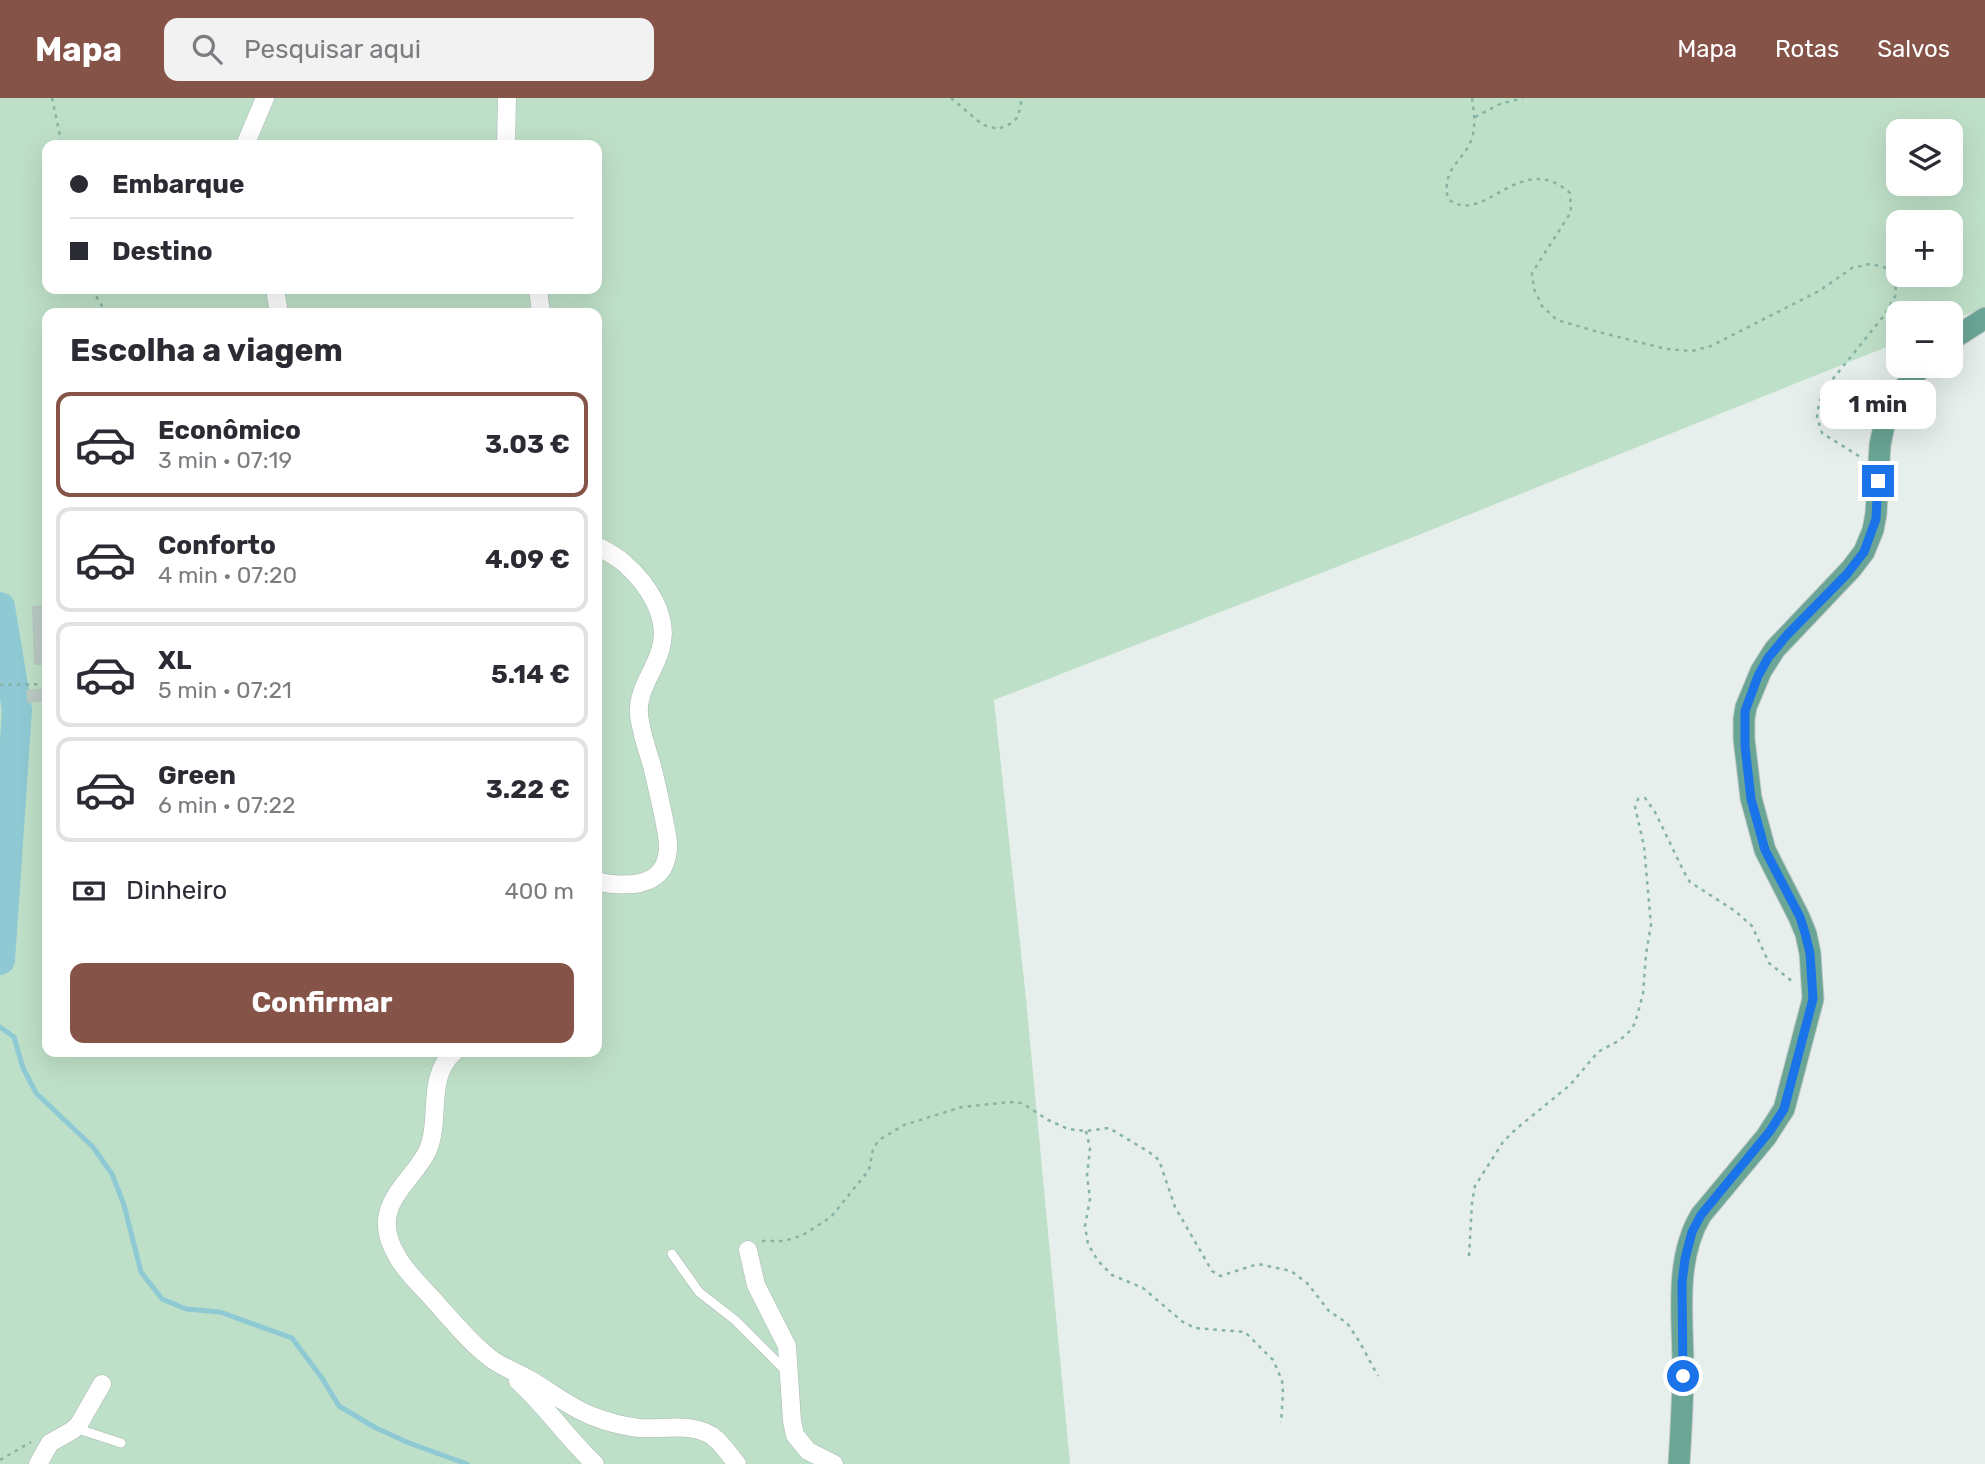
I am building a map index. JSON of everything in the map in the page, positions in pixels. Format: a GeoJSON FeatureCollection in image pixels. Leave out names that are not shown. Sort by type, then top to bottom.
{"type":"FeatureCollection","features":[{"type":"Feature","properties":{"kind":"main road"},"geometry":{"type":"LineString","coordinates":[[1963,332],[1985,318]]}},
{"type":"Feature","properties":{"kind":"main road"},"geometry":{"type":"LineString","coordinates":[[1679,1464],[1683,1366],[1682,1283],[1688,1243],[1693,1227],[1701,1215],[1770,1131],[1784,1109],[1810,1012],[1813,989],[1810,953],[1802,922],[1765,850],[1754,812],[1746,757],[1744,715],[1748,700],[1768,658],[1847,574],[1864,552],[1877,514],[1882,431],[1891,408],[1911,378]]}},
{"type":"Feature","properties":{"kind":"street"},"geometry":{"type":"LineString","coordinates":[[247,140],[265,98]]}},
{"type":"Feature","properties":{"kind":"street"},"geometry":{"type":"LineString","coordinates":[[506,140],[507,98]]}},
{"type":"Feature","properties":{"kind":"street"},"geometry":{"type":"LineString","coordinates":[[602,549],[634,572],[655,602],[663,622],[661,649],[643,686],[639,709],[668,846],[664,867],[651,880],[626,884],[602,882]]}},
{"type":"Feature","properties":{"kind":"street"},"geometry":{"type":"LineString","coordinates":[[449,1057],[439,1074],[431,1142],[391,1206],[388,1217],[387,1228],[395,1252],[408,1272],[485,1354],[577,1409],[594,1417],[634,1427],[687,1428],[710,1435],[718,1440],[737,1464]]}},
{"type":"Feature","properties":{"kind":"street"},"geometry":{"type":"LineString","coordinates":[[748,1250],[756,1284],[787,1346],[792,1422],[797,1438],[811,1453],[834,1464]]}},
{"type":"Feature","properties":{"kind":"street"},"geometry":{"type":"LineString","coordinates":[[500,1364],[531,1393],[575,1445],[595,1464]]}},
{"type":"Feature","properties":{"kind":"street"},"geometry":{"type":"LineString","coordinates":[[41,1459],[51,1442],[81,1422],[102,1384]]}},
{"type":"Feature","properties":{"kind":"lane"},"geometry":{"type":"LineString","coordinates":[[671,1254],[701,1295],[735,1320],[789,1374]]}},
{"type":"Feature","properties":{"kind":"lane"},"geometry":{"type":"LineString","coordinates":[[75,1428],[121,1443]]}},
{"type":"Feature","properties":{"kind":"path"},"geometry":{"type":"LineString","coordinates":[[52,98],[61,140]]}},
{"type":"Feature","properties":{"kind":"path"},"geometry":{"type":"LineString","coordinates":[[951,98],[983,125],[998,129],[1010,124],[1017,117],[1022,98]]}},
{"type":"Feature","properties":{"kind":"path"},"geometry":{"type":"LineString","coordinates":[[1472,98],[1475,123],[1471,140],[1450,170],[1445,187],[1448,199],[1459,205],[1479,203],[1519,181],[1559,183],[1570,193],[1571,212],[1532,273],[1534,289],[1542,306],[1557,320],[1666,349],[1692,351],[1711,346],[1819,291],[1852,268],[1870,264],[1887,268],[1895,279],[1896,295],[1883,317],[1832,380],[1819,402],[1817,417],[1822,433],[1843,448],[1862,458],[1879,458]]}},
{"type":"Feature","properties":{"kind":"path"},"geometry":{"type":"LineString","coordinates":[[1475,118],[1500,104],[1523,98]]}},
{"type":"Feature","properties":{"kind":"path"},"geometry":{"type":"LineString","coordinates":[[0,685],[42,684]]}},
{"type":"Feature","properties":{"kind":"path"},"geometry":{"type":"LineString","coordinates":[[1469,1256],[1475,1186],[1503,1142],[1570,1085],[1598,1052],[1620,1040],[1635,1023],[1643,994],[1651,925],[1644,846],[1635,807],[1638,799],[1645,798],[1655,812],[1690,882],[1735,911],[1752,926],[1769,963],[1782,975],[1798,985],[1813,989]]}},
{"type":"Feature","properties":{"kind":"path"},"geometry":{"type":"LineString","coordinates":[[748,1250],[755,1242],[784,1241],[803,1235],[831,1217],[869,1170],[873,1149],[879,1140],[904,1125],[962,1107],[1023,1103],[1048,1120],[1068,1129],[1086,1131],[1109,1128],[1149,1152],[1159,1160],[1175,1208],[1212,1271],[1220,1276],[1258,1264],[1292,1271],[1307,1283],[1329,1311],[1347,1323],[1378,1376]]}},
{"type":"Feature","properties":{"kind":"path"},"geometry":{"type":"LineString","coordinates":[[1086,1131],[1090,1149],[1087,1176],[1090,1199],[1085,1226],[1088,1244],[1098,1261],[1112,1275],[1143,1288],[1183,1322],[1195,1328],[1245,1332],[1273,1360],[1282,1380],[1281,1423]]}},
{"type":"Feature","properties":{"kind":"path"},"geometry":{"type":"LineString","coordinates":[[0,1460],[34,1440],[41,1459]]}},
{"type":"Feature","properties":{"kind":"green space"},"geometry":{"type":"Polygon","coordinates":[[[0,98],[1985,98],[1985,307],[1963,316],[1963,301],[1886,301],[1886,347],[1411,538],[994,700],[1026,999],[1070,1464],[0,1464],[0,98]]]}},
{"type":"Feature","properties":{"kind":"building"},"geometry":{"type":"Polygon","coordinates":[[[42,606],[42,664],[35,664],[33,607],[42,606]]]}},
{"type":"Feature","properties":{"kind":"building"},"geometry":{"type":"Polygon","coordinates":[[[42,689],[42,700],[28,702],[27,691],[42,689]]]}},
{"type":"Feature","properties":{"kind":"waterway"},"geometry":{"type":"LineString","coordinates":[[0,607],[17,710],[0,960]]}},
{"type":"Feature","properties":{"kind":"waterway"},"geometry":{"type":"LineString","coordinates":[[0,1027],[14,1037],[23,1068],[36,1093],[93,1147],[112,1174],[124,1205],[141,1272],[162,1299],[186,1309],[220,1312],[292,1338],[339,1406],[376,1428],[409,1443],[467,1464]]}},
{"type":"Feature","properties":{"kind":"route"},"geometry":{"type":"LineString","coordinates":[[1683,1376],[1682,1283],[1693,1227],[1780,1117],[1787,1100],[1813,999],[1810,953],[1805,933],[1800,917],[1765,850],[1751,799],[1745,746],[1745,711],[1768,658],[1847,574],[1864,552],[1876,519],[1878,481]]}}]}
